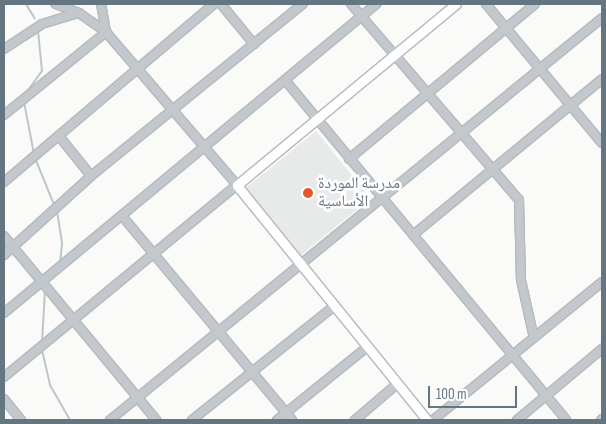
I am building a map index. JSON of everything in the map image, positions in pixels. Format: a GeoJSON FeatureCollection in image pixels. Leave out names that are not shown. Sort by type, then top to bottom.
{"type":"FeatureCollection","features":[{"type":"Feature","properties":{"kind":"main road"},"geometry":{"type":"LineString","coordinates":[[427,420],[333,307],[237,185],[456,4]]}},
{"type":"Feature","properties":{"kind":"street"},"geometry":{"type":"LineString","coordinates":[[4,377],[74,322],[237,185],[206,146],[106,32],[79,13],[56,4]]}},
{"type":"Feature","properties":{"kind":"street"},"geometry":{"type":"LineString","coordinates":[[101,4],[106,32]]}},
{"type":"Feature","properties":{"kind":"street"},"geometry":{"type":"LineString","coordinates":[[4,182],[214,4]]}},
{"type":"Feature","properties":{"kind":"street"},"geometry":{"type":"LineString","coordinates":[[221,4],[254,44]]}},
{"type":"Feature","properties":{"kind":"street"},"geometry":{"type":"LineString","coordinates":[[4,255],[91,176],[303,4]]}},
{"type":"Feature","properties":{"kind":"street"},"geometry":{"type":"LineString","coordinates":[[351,4],[519,200],[521,280],[534,338]]}},
{"type":"Feature","properties":{"kind":"street"},"geometry":{"type":"LineString","coordinates":[[4,314],[123,217],[376,4]]}},
{"type":"Feature","properties":{"kind":"street"},"geometry":{"type":"LineString","coordinates":[[486,4],[541,67],[602,143]]}},
{"type":"Feature","properties":{"kind":"street"},"geometry":{"type":"LineString","coordinates":[[349,159],[535,4]]}},
{"type":"Feature","properties":{"kind":"street"},"geometry":{"type":"LineString","coordinates":[[4,49],[42,24],[79,13]]}},
{"type":"Feature","properties":{"kind":"street"},"geometry":{"type":"LineString","coordinates":[[110,420],[459,132],[602,18]]}},
{"type":"Feature","properties":{"kind":"street"},"geometry":{"type":"LineString","coordinates":[[4,115],[106,32]]}},
{"type":"Feature","properties":{"kind":"street"},"geometry":{"type":"LineString","coordinates":[[413,235],[570,102],[602,79]]}},
{"type":"Feature","properties":{"kind":"street"},"geometry":{"type":"LineString","coordinates":[[285,80],[566,420]]}},
{"type":"Feature","properties":{"kind":"street"},"geometry":{"type":"LineString","coordinates":[[59,136],[91,176]]}},
{"type":"Feature","properties":{"kind":"street"},"geometry":{"type":"LineString","coordinates":[[123,217],[220,329],[252,372],[292,420]]}},
{"type":"Feature","properties":{"kind":"street"},"geometry":{"type":"LineString","coordinates":[[4,236],[41,284],[156,420]]}},
{"type":"Feature","properties":{"kind":"street"},"geometry":{"type":"LineString","coordinates":[[433,420],[602,282]]}},
{"type":"Feature","properties":{"kind":"street"},"geometry":{"type":"LineString","coordinates":[[192,420],[333,307]]}},
{"type":"Feature","properties":{"kind":"street"},"geometry":{"type":"LineString","coordinates":[[277,420],[367,347]]}},
{"type":"Feature","properties":{"kind":"street"},"geometry":{"type":"LineString","coordinates":[[517,420],[602,350]]}},
{"type":"Feature","properties":{"kind":"street"},"geometry":{"type":"LineString","coordinates":[[355,420],[397,384]]}},
{"type":"Feature","properties":{"kind":"street"},"geometry":{"type":"LineString","coordinates":[[4,399],[21,420]]}},
{"type":"Feature","properties":{"kind":"shaded area","name":"مدرسة الموردة الأساسية"},"geometry":{"type":"Polygon","coordinates":[[[316,131],[371,199],[299,257],[245,189],[316,131]]]}},
{"type":"Feature","properties":{"kind":"waterway"},"geometry":{"type":"LineString","coordinates":[[26,4],[35,19]]}},
{"type":"Feature","properties":{"kind":"waterway"},"geometry":{"type":"LineString","coordinates":[[26,93],[42,71],[38,31]]}},
{"type":"Feature","properties":{"kind":"waterway"},"geometry":{"type":"LineString","coordinates":[[24,102],[34,154]]}},
{"type":"Feature","properties":{"kind":"waterway"},"geometry":{"type":"LineString","coordinates":[[35,158],[55,207]]}},
{"type":"Feature","properties":{"kind":"waterway"},"geometry":{"type":"LineString","coordinates":[[57,211],[62,244],[60,262]]}},
{"type":"Feature","properties":{"kind":"waterway"},"geometry":{"type":"LineString","coordinates":[[42,343],[45,290]]}},
{"type":"Feature","properties":{"kind":"waterway"},"geometry":{"type":"LineString","coordinates":[[42,350],[50,385],[70,420]]}},
{"type":"Feature","properties":{"kind":"place","name":"مدرسة الموردة الأساسية"},"geometry":{"type":"Point","coordinates":[308,193]}}]}
